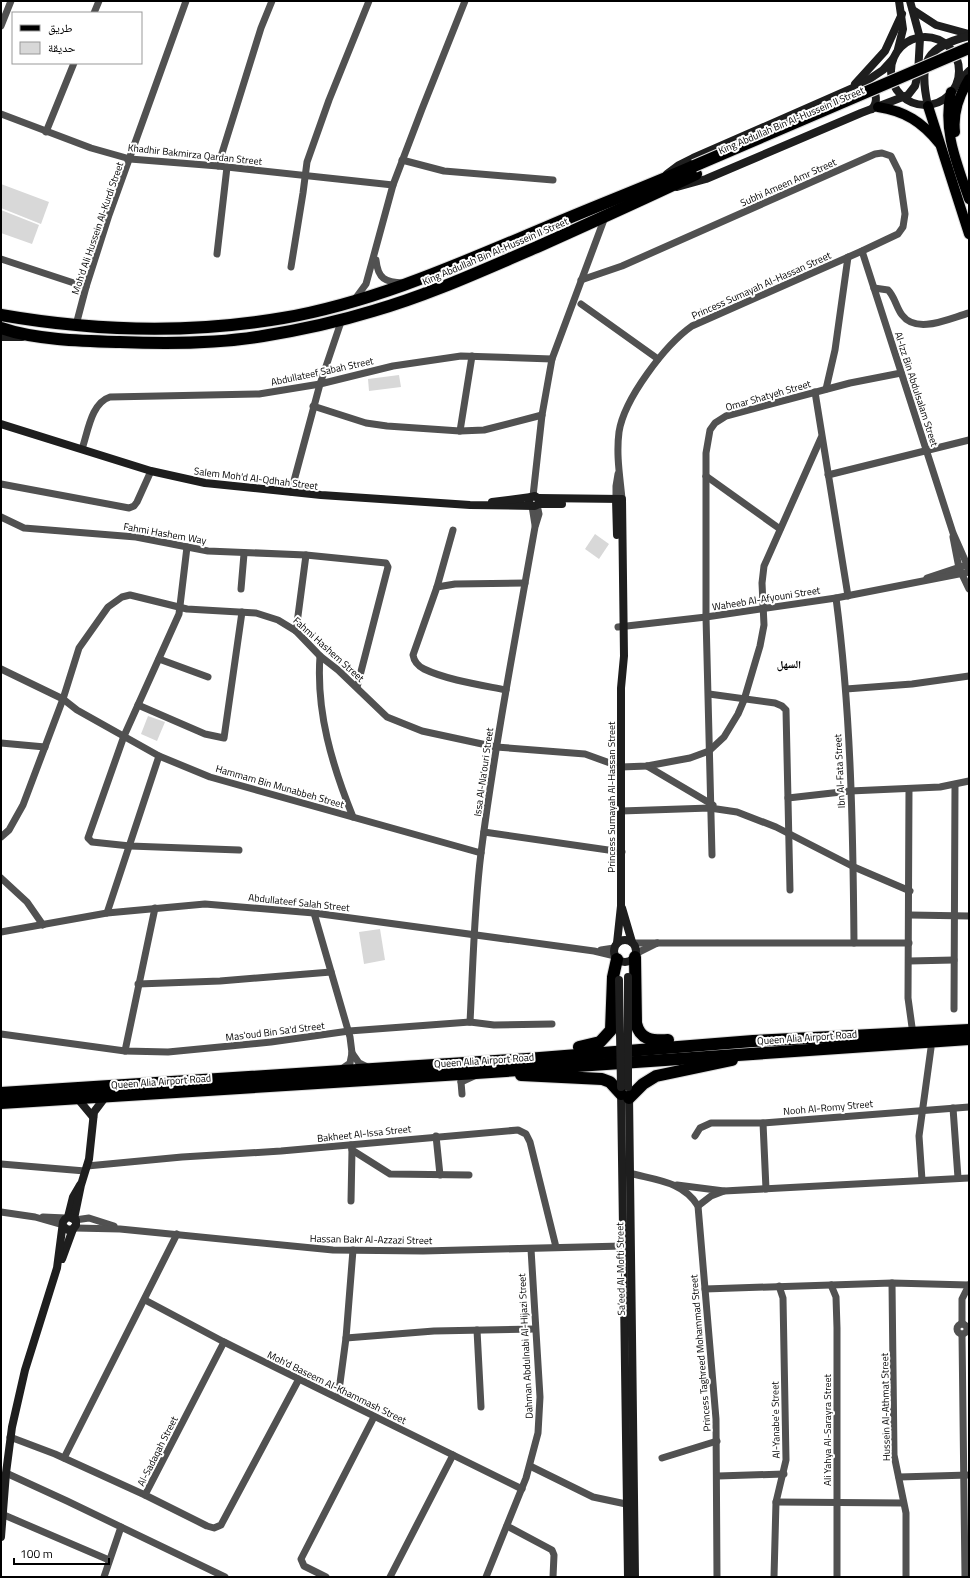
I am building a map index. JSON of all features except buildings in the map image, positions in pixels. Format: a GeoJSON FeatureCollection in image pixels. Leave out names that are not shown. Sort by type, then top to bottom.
{"type":"FeatureCollection","features":[{"type":"Feature","properties":{"kind":"highway","name":"King Abdullah Bin Al-Hussein II Street"},"geometry":{"type":"LineString","coordinates":[[1,315],[29,320],[76,325],[141,328],[243,324],[300,314],[355,299],[410,283],[663,184],[969,48]]}},
{"type":"Feature","properties":{"kind":"highway","name":"King Abdullah Bin Al-Hussein II Street"},"geometry":{"type":"LineString","coordinates":[[695,170],[969,57]]}},
{"type":"Feature","properties":{"kind":"highway","name":"King Abdullah Bin Al-Hussein II Street"},"geometry":{"type":"LineString","coordinates":[[1,328],[15,333],[34,336],[90,341],[138,343],[222,341],[262,336],[342,319],[400,302],[462,279],[606,216],[663,184]]}},
{"type":"Feature","properties":{"kind":"highway"},"geometry":{"type":"LineString","coordinates":[[623,955],[636,1023],[639,1031],[645,1038],[655,1040],[724,1038],[752,1040]]}},
{"type":"Feature","properties":{"kind":"highway"},"geometry":{"type":"LineString","coordinates":[[502,1065],[522,1053],[592,1045],[604,1040],[611,1030],[612,1025],[613,977],[623,955]]}},
{"type":"Feature","properties":{"kind":"highway"},"geometry":{"type":"LineString","coordinates":[[969,1024],[884,1029],[859,1041],[870,1049],[969,1046]]}},
{"type":"Feature","properties":{"kind":"highway","name":"Queen Alia Airport Road"},"geometry":{"type":"LineString","coordinates":[[1,1093],[369,1068],[502,1065],[751,1053],[969,1030]]}},
{"type":"Feature","properties":{"kind":"highway","name":"Queen Alia Airport Road"},"geometry":{"type":"LineString","coordinates":[[1,1103],[484,1072],[502,1065],[752,1040],[859,1041],[969,1039]]}},
{"type":"Feature","properties":{"kind":"highway"},"geometry":{"type":"LineString","coordinates":[[502,1065],[527,1077],[602,1080],[610,1082],[625,1091],[643,1084],[656,1076],[711,1065],[751,1053]]}},
{"type":"Feature","properties":{"kind":"main road"},"geometry":{"type":"LineString","coordinates":[[961,175],[954,119],[956,106],[969,79]]}},
{"type":"Feature","properties":{"kind":"main road"},"geometry":{"type":"LineString","coordinates":[[954,88],[948,106],[948,125],[969,199]]}},
{"type":"Feature","properties":{"kind":"main road"},"geometry":{"type":"LineString","coordinates":[[928,106],[969,234]]}},
{"type":"Feature","properties":{"kind":"main road"},"geometry":{"type":"LineString","coordinates":[[875,108],[898,111],[913,118],[924,127],[943,149]]}},
{"type":"Feature","properties":{"kind":"street"},"geometry":{"type":"LineString","coordinates":[[1,26],[11,1]]}},
{"type":"Feature","properties":{"kind":"street"},"geometry":{"type":"LineString","coordinates":[[94,12],[99,1]]}},
{"type":"Feature","properties":{"kind":"street","name":"Moh'd Ali Hussein Al-Kurdi Street"},"geometry":{"type":"LineString","coordinates":[[76,325],[86,287],[109,215],[186,1]]}},
{"type":"Feature","properties":{"kind":"street"},"geometry":{"type":"LineString","coordinates":[[218,166],[261,28],[272,1]]}},
{"type":"Feature","properties":{"kind":"street"},"geometry":{"type":"LineString","coordinates":[[291,267],[308,157],[326,107],[369,1]]}},
{"type":"Feature","properties":{"kind":"street"},"geometry":{"type":"LineString","coordinates":[[355,299],[366,284],[375,256],[382,223],[393,185],[465,1]]}},
{"type":"Feature","properties":{"kind":"street"},"geometry":{"type":"LineString","coordinates":[[899,1],[902,14],[903,35],[891,69],[895,89],[904,98],[913,103],[928,106],[939,102],[969,71]]}},
{"type":"Feature","properties":{"kind":"street"},"geometry":{"type":"LineString","coordinates":[[893,60],[883,70],[862,84],[693,158],[668,172],[663,184],[706,179],[875,108],[904,98],[912,92],[917,81],[920,38],[910,1]]}},
{"type":"Feature","properties":{"kind":"street"},"geometry":{"type":"LineString","coordinates":[[913,10],[936,25],[969,35]]}},
{"type":"Feature","properties":{"kind":"street"},"geometry":{"type":"LineString","coordinates":[[851,89],[885,51],[902,14]]}},
{"type":"Feature","properties":{"kind":"street"},"geometry":{"type":"LineString","coordinates":[[928,106],[925,89],[926,63],[932,52],[944,43],[969,35]]}},
{"type":"Feature","properties":{"kind":"street"},"geometry":{"type":"LineString","coordinates":[[898,50],[910,41],[920,38],[931,38],[944,43],[954,54],[957,63],[958,73],[954,88]]}},
{"type":"Feature","properties":{"kind":"street"},"geometry":{"type":"LineString","coordinates":[[969,48],[969,53]]}},
{"type":"Feature","properties":{"kind":"street"},"geometry":{"type":"LineString","coordinates":[[46,132],[74,64]]}},
{"type":"Feature","properties":{"kind":"street"},"geometry":{"type":"LineString","coordinates":[[862,84],[872,88],[875,94],[875,108]]}},
{"type":"Feature","properties":{"kind":"street","name":"Khadhir Bakmirza Qardan Street"},"geometry":{"type":"LineString","coordinates":[[1,114],[105,153],[130,159],[218,166],[393,185]]}},
{"type":"Feature","properties":{"kind":"street","name":"Subhi Ameen Amr Street"},"geometry":{"type":"LineString","coordinates":[[582,280],[622,266],[875,154],[888,154],[893,159],[901,183],[905,214],[903,227],[898,234],[862,251]]}},
{"type":"Feature","properties":{"kind":"street"},"geometry":{"type":"LineString","coordinates":[[402,160],[444,171],[553,180]]}},
{"type":"Feature","properties":{"kind":"street"},"geometry":{"type":"LineString","coordinates":[[217,254],[227,167]]}},
{"type":"Feature","properties":{"kind":"street"},"geometry":{"type":"LineString","coordinates":[[534,501],[542,416],[552,359],[606,216]]}},
{"type":"Feature","properties":{"kind":"street","name":"Princess Sumayah Al-Hassan Street"},"geometry":{"type":"LineString","coordinates":[[623,955],[621,688],[618,679],[621,627],[619,502],[616,486],[619,472],[619,433],[624,414],[658,358],[680,335],[692,326],[862,251]]}},
{"type":"Feature","properties":{"kind":"street","name":"Al-Izz Bin Abdulsalam Street"},"geometry":{"type":"LineString","coordinates":[[862,251],[953,533],[969,568]]}},
{"type":"Feature","properties":{"kind":"street"},"geometry":{"type":"LineString","coordinates":[[375,256],[377,270],[384,278],[392,282],[410,283]]}},
{"type":"Feature","properties":{"kind":"street"},"geometry":{"type":"LineString","coordinates":[[826,389],[835,350],[848,257]]}},
{"type":"Feature","properties":{"kind":"street"},"geometry":{"type":"LineString","coordinates":[[1,259],[86,287]]}},
{"type":"Feature","properties":{"kind":"street"},"geometry":{"type":"LineString","coordinates":[[874,288],[888,290],[902,315],[908,321],[916,324],[925,325],[969,313]]}},
{"type":"Feature","properties":{"kind":"street"},"geometry":{"type":"LineString","coordinates":[[581,304],[658,358]]}},
{"type":"Feature","properties":{"kind":"street"},"geometry":{"type":"LineString","coordinates":[[1,311],[29,320]]}},
{"type":"Feature","properties":{"kind":"street"},"geometry":{"type":"LineString","coordinates":[[291,492],[313,406],[342,319]]}},
{"type":"Feature","properties":{"kind":"street"},"geometry":{"type":"LineString","coordinates":[[1,337],[34,336]]}},
{"type":"Feature","properties":{"kind":"street"},"geometry":{"type":"LineString","coordinates":[[460,431],[472,356]]}},
{"type":"Feature","properties":{"kind":"street","name":"Abdullateef Sabah Street"},"geometry":{"type":"LineString","coordinates":[[82,449],[96,407],[99,403],[110,397],[259,394],[320,384],[393,366],[472,356],[552,359]]}},
{"type":"Feature","properties":{"kind":"street","name":"Omar Shatyeh Street"},"geometry":{"type":"LineString","coordinates":[[712,855],[706,617],[706,476],[710,430],[715,423],[726,416],[826,389],[901,373]]}},
{"type":"Feature","properties":{"kind":"street"},"geometry":{"type":"LineString","coordinates":[[815,392],[821,438],[848,596]]}},
{"type":"Feature","properties":{"kind":"street"},"geometry":{"type":"LineString","coordinates":[[313,406],[366,423],[387,426],[460,431],[484,430],[542,416]]}},
{"type":"Feature","properties":{"kind":"street","name":"Salem Moh'd Al-Qdhah Street"},"geometry":{"type":"LineString","coordinates":[[1,424],[151,471],[205,483],[291,492],[470,505],[534,501],[619,502]]}},
{"type":"Feature","properties":{"kind":"street"},"geometry":{"type":"LineString","coordinates":[[621,768],[646,766],[690,758],[709,751],[731,728],[744,700],[760,646],[764,625],[762,583],[764,566],[821,438]]}},
{"type":"Feature","properties":{"kind":"street"},"geometry":{"type":"LineString","coordinates":[[828,475],[969,440]]}},
{"type":"Feature","properties":{"kind":"street"},"geometry":{"type":"LineString","coordinates":[[1,484],[129,508],[134,506],[151,471]]}},
{"type":"Feature","properties":{"kind":"street"},"geometry":{"type":"LineString","coordinates":[[706,476],[780,529]]}},
{"type":"Feature","properties":{"kind":"street","name":"Issa Al-Na'ouri Street"},"geometry":{"type":"LineString","coordinates":[[470,1022],[473,934],[481,854],[496,747],[535,527],[534,501]]}},
{"type":"Feature","properties":{"kind":"street","name":"Fahmi Hashem Way"},"geometry":{"type":"LineString","coordinates":[[1,517],[24,528],[136,537],[208,552],[306,555],[383,562],[388,565],[357,687]]}},
{"type":"Feature","properties":{"kind":"street"},"geometry":{"type":"LineString","coordinates":[[453,530],[437,587],[414,649],[414,660],[424,669],[442,675],[506,690]]}},
{"type":"Feature","properties":{"kind":"street","name":"Al-Izz Bin Abdulsalam Street"},"geometry":{"type":"LineString","coordinates":[[953,533],[960,571],[969,590]]}},
{"type":"Feature","properties":{"kind":"street"},"geometry":{"type":"LineString","coordinates":[[187,547],[180,608],[159,660],[124,736],[88,838],[92,842],[130,846],[240,850]]}},
{"type":"Feature","properties":{"kind":"street"},"geometry":{"type":"LineString","coordinates":[[241,589],[244,554]]}},
{"type":"Feature","properties":{"kind":"street"},"geometry":{"type":"LineString","coordinates":[[296,631],[306,555]]}},
{"type":"Feature","properties":{"kind":"street","name":"Waheeb Al-Afyouni Street"},"geometry":{"type":"LineString","coordinates":[[621,627],[706,617],[848,596],[916,582],[969,568]]}},
{"type":"Feature","properties":{"kind":"street"},"geometry":{"type":"LineString","coordinates":[[437,587],[455,584],[525,583]]}},
{"type":"Feature","properties":{"kind":"street","name":"Fahmi Hashem Street"},"geometry":{"type":"LineString","coordinates":[[1,837],[8,830],[23,805],[63,699],[79,648],[108,607],[122,597],[130,595],[180,608],[256,612],[287,624],[296,631],[320,656],[357,687],[374,706],[393,720],[429,733],[496,747],[585,754],[621,768]]}},
{"type":"Feature","properties":{"kind":"street","name":"Ibn Al-Fata Street"},"geometry":{"type":"LineString","coordinates":[[836,598],[846,689],[854,866],[854,943]]}},
{"type":"Feature","properties":{"kind":"street"},"geometry":{"type":"LineString","coordinates":[[138,705],[205,734],[224,738],[242,612]]}},
{"type":"Feature","properties":{"kind":"street"},"geometry":{"type":"LineString","coordinates":[[320,656],[319,692],[325,732],[334,766],[353,817]]}},
{"type":"Feature","properties":{"kind":"street"},"geometry":{"type":"LineString","coordinates":[[159,660],[208,677]]}},
{"type":"Feature","properties":{"kind":"street","name":"Hammam Bin Munabbeh Street"},"geometry":{"type":"LineString","coordinates":[[1,669],[63,699],[77,710],[159,756],[224,782],[481,854]]}},
{"type":"Feature","properties":{"kind":"street"},"geometry":{"type":"LineString","coordinates":[[846,689],[912,684],[969,676]]}},
{"type":"Feature","properties":{"kind":"street"},"geometry":{"type":"LineString","coordinates":[[709,694],[744,700],[775,703],[782,706],[786,710],[790,890]]}},
{"type":"Feature","properties":{"kind":"street"},"geometry":{"type":"LineString","coordinates":[[1,743],[45,747]]}},
{"type":"Feature","properties":{"kind":"street"},"geometry":{"type":"LineString","coordinates":[[107,913],[159,756]]}},
{"type":"Feature","properties":{"kind":"street"},"geometry":{"type":"LineString","coordinates":[[646,766],[710,806]]}},
{"type":"Feature","properties":{"kind":"street"},"geometry":{"type":"LineString","coordinates":[[788,798],[850,791],[909,789],[955,785],[969,781]]}},
{"type":"Feature","properties":{"kind":"street"},"geometry":{"type":"LineString","coordinates":[[954,1009],[955,785]]}},
{"type":"Feature","properties":{"kind":"street"},"geometry":{"type":"LineString","coordinates":[[909,789],[910,915],[908,998],[912,1027]]}},
{"type":"Feature","properties":{"kind":"street"},"geometry":{"type":"LineString","coordinates":[[622,811],[710,806],[722,809],[758,819],[854,866],[910,891]]}},
{"type":"Feature","properties":{"kind":"street"},"geometry":{"type":"LineString","coordinates":[[484,832],[622,852]]}},
{"type":"Feature","properties":{"kind":"street"},"geometry":{"type":"LineString","coordinates":[[1,878],[26,902],[43,925]]}},
{"type":"Feature","properties":{"kind":"street","name":"Abdullateef Salah Street"},"geometry":{"type":"LineString","coordinates":[[1,932],[107,913],[206,904],[314,913],[623,955]]}},
{"type":"Feature","properties":{"kind":"street","name":"Princess Sumayah Al-Hassan Street"},"geometry":{"type":"LineString","coordinates":[[622,906],[632,942],[623,955]]}},
{"type":"Feature","properties":{"kind":"street"},"geometry":{"type":"LineString","coordinates":[[125,1051],[138,984],[156,908]]}},
{"type":"Feature","properties":{"kind":"street"},"geometry":{"type":"LineString","coordinates":[[314,913],[349,1032],[352,1053],[350,1063],[340,1070]]}},
{"type":"Feature","properties":{"kind":"street"},"geometry":{"type":"LineString","coordinates":[[910,915],[969,916]]}},
{"type":"Feature","properties":{"kind":"street"},"geometry":{"type":"LineString","coordinates":[[657,943],[623,955],[624,940],[632,942],[657,943],[909,943]]}},
{"type":"Feature","properties":{"kind":"street","name":"Sa’eed Al-Mofti Street"},"geometry":{"type":"LineString","coordinates":[[623,955],[628,977],[623,1246],[628,1577]]}},
{"type":"Feature","properties":{"kind":"street","name":"Sa’eed Al-Mofti Street"},"geometry":{"type":"LineString","coordinates":[[623,955],[619,980],[629,1173],[635,1577]]}},
{"type":"Feature","properties":{"kind":"street"},"geometry":{"type":"LineString","coordinates":[[909,961],[954,960]]}},
{"type":"Feature","properties":{"kind":"street"},"geometry":{"type":"LineString","coordinates":[[138,984],[220,981],[331,972]]}},
{"type":"Feature","properties":{"kind":"street","name":"Mas'oud Bin Sa'd Street"},"geometry":{"type":"LineString","coordinates":[[1,1034],[125,1051],[183,1051],[349,1032],[470,1022],[494,1025],[552,1024]]}},
{"type":"Feature","properties":{"kind":"street"},"geometry":{"type":"LineString","coordinates":[[922,1180],[919,1136],[931,1048]]}},
{"type":"Feature","properties":{"kind":"street"},"geometry":{"type":"LineString","coordinates":[[352,1053],[359,1063],[369,1068]]}},
{"type":"Feature","properties":{"kind":"street"},"geometry":{"type":"LineString","coordinates":[[438,1075],[461,1082],[484,1072]]}},
{"type":"Feature","properties":{"kind":"street"},"geometry":{"type":"LineString","coordinates":[[461,1082],[462,1094]]}},
{"type":"Feature","properties":{"kind":"street"},"geometry":{"type":"LineString","coordinates":[[1,1537],[10,1437],[25,1370],[86,1169],[93,1117],[97,1107],[106,1096]]}},
{"type":"Feature","properties":{"kind":"street"},"geometry":{"type":"LineString","coordinates":[[78,1099],[93,1117]]}},
{"type":"Feature","properties":{"kind":"street","name":"Nooh Al-Romy Street"},"geometry":{"type":"LineString","coordinates":[[695,1136],[700,1128],[711,1123],[763,1123],[969,1106]]}},
{"type":"Feature","properties":{"kind":"street"},"geometry":{"type":"LineString","coordinates":[[953,1108],[958,1178]]}},
{"type":"Feature","properties":{"kind":"street"},"geometry":{"type":"LineString","coordinates":[[763,1123],[766,1189]]}},
{"type":"Feature","properties":{"kind":"street","name":"Bakheet Al-Issa Street"},"geometry":{"type":"LineString","coordinates":[[1,1164],[86,1169],[182,1157],[352,1147],[436,1136],[513,1130],[526,1134],[530,1142],[556,1247]]}},
{"type":"Feature","properties":{"kind":"street"},"geometry":{"type":"LineString","coordinates":[[436,1136],[440,1175]]}},
{"type":"Feature","properties":{"kind":"street"},"geometry":{"type":"LineString","coordinates":[[352,1147],[390,1174],[469,1175]]}},
{"type":"Feature","properties":{"kind":"street"},"geometry":{"type":"LineString","coordinates":[[351,1201],[352,1147]]}},
{"type":"Feature","properties":{"kind":"street"},"geometry":{"type":"LineString","coordinates":[[629,1173],[673,1184],[724,1191],[969,1178]]}},
{"type":"Feature","properties":{"kind":"street"},"geometry":{"type":"LineString","coordinates":[[673,1184],[690,1194],[698,1206],[711,1196],[724,1191]]}},
{"type":"Feature","properties":{"kind":"street","name":"Princess Taghreed Mohammad Street"},"geometry":{"type":"LineString","coordinates":[[698,1206],[717,1441],[717,1577]]}},
{"type":"Feature","properties":{"kind":"street","name":"Hassan Bakr Al-Azzazi Street"},"geometry":{"type":"LineString","coordinates":[[1,1212],[70,1223],[177,1234],[208,1239],[308,1248],[353,1250],[531,1249],[623,1246]]}},
{"type":"Feature","properties":{"kind":"street"},"geometry":{"type":"LineString","coordinates":[[64,1458],[177,1234]]}},
{"type":"Feature","properties":{"kind":"street","name":"Dahman Abdulnabi Al-Hijazi Street"},"geometry":{"type":"LineString","coordinates":[[486,1577],[522,1489],[530,1466],[538,1433],[540,1408],[531,1249]]}},
{"type":"Feature","properties":{"kind":"street"},"geometry":{"type":"LineString","coordinates":[[338,1398],[346,1338],[353,1250]]}},
{"type":"Feature","properties":{"kind":"street"},"geometry":{"type":"LineString","coordinates":[[705,1289],[892,1283],[969,1285],[962,1299],[962,1324],[959,1325],[957,1329],[958,1332],[962,1334],[967,1475],[965,1577]]}},
{"type":"Feature","properties":{"kind":"street","name":"Hussein Al-Athmat Street"},"geometry":{"type":"LineString","coordinates":[[892,1283],[894,1455],[906,1517],[906,1577]]}},
{"type":"Feature","properties":{"kind":"street","name":"Ali Yahya Al-Sarayra Street"},"geometry":{"type":"LineString","coordinates":[[831,1285],[836,1298],[837,1577]]}},
{"type":"Feature","properties":{"kind":"street","name":"Al-Yanabe'e Street"},"geometry":{"type":"LineString","coordinates":[[774,1577],[776,1502],[784,1474],[786,1460],[783,1298],[779,1286]]}},
{"type":"Feature","properties":{"kind":"street","name":"Moh'd Baseem Al-Khammash Street"},"geometry":{"type":"LineString","coordinates":[[145,1300],[224,1342],[522,1489]]}},
{"type":"Feature","properties":{"kind":"street"},"geometry":{"type":"LineString","coordinates":[[346,1338],[421,1332],[535,1329]]}},
{"type":"Feature","properties":{"kind":"street"},"geometry":{"type":"LineString","coordinates":[[477,1330],[481,1407]]}},
{"type":"Feature","properties":{"kind":"street","name":"Al-Sadaqah Street"},"geometry":{"type":"LineString","coordinates":[[224,1342],[145,1496],[207,1526],[214,1528],[222,1525],[299,1379]]}},
{"type":"Feature","properties":{"kind":"street"},"geometry":{"type":"LineString","coordinates":[[326,1577],[304,1566],[301,1559],[374,1417]]}},
{"type":"Feature","properties":{"kind":"street"},"geometry":{"type":"LineString","coordinates":[[10,1437],[64,1458],[145,1496]]}},
{"type":"Feature","properties":{"kind":"street"},"geometry":{"type":"LineString","coordinates":[[662,1458],[717,1441]]}},
{"type":"Feature","properties":{"kind":"street"},"geometry":{"type":"LineString","coordinates":[[390,1577],[452,1455]]}},
{"type":"Feature","properties":{"kind":"street"},"geometry":{"type":"LineString","coordinates":[[530,1466],[594,1497],[626,1504]]}},
{"type":"Feature","properties":{"kind":"street"},"geometry":{"type":"LineString","coordinates":[[6,1474],[68,1501],[225,1577]]}},
{"type":"Feature","properties":{"kind":"street"},"geometry":{"type":"LineString","coordinates":[[718,1476],[784,1474]]}},
{"type":"Feature","properties":{"kind":"street"},"geometry":{"type":"LineString","coordinates":[[899,1477],[967,1475]]}},
{"type":"Feature","properties":{"kind":"street"},"geometry":{"type":"LineString","coordinates":[[776,1502],[903,1503]]}},
{"type":"Feature","properties":{"kind":"street"},"geometry":{"type":"LineString","coordinates":[[2,1520],[109,1560]]}},
{"type":"Feature","properties":{"kind":"street"},"geometry":{"type":"LineString","coordinates":[[507,1526],[552,1550],[554,1555],[553,1577]]}},
{"type":"Feature","properties":{"kind":"street"},"geometry":{"type":"LineString","coordinates":[[104,1577],[121,1527]]}},
{"type":"Feature","properties":{"kind":"green space"},"geometry":{"type":"Polygon","coordinates":[[[1,184],[49,202],[41,224],[1,208],[1,184]]]}},
{"type":"Feature","properties":{"kind":"green space"},"geometry":{"type":"Polygon","coordinates":[[[1,210],[39,225],[32,244],[1,233],[1,210]]]}},
{"type":"Feature","properties":{"kind":"green space"},"geometry":{"type":"Polygon","coordinates":[[[399,375],[401,387],[369,391],[368,379],[399,375]]]}},
{"type":"Feature","properties":{"kind":"green space"},"geometry":{"type":"Polygon","coordinates":[[[595,534],[609,544],[599,559],[585,549],[595,534]]]}},
{"type":"Feature","properties":{"kind":"green space"},"geometry":{"type":"Polygon","coordinates":[[[148,716],[165,722],[157,741],[141,734],[148,716]]]}},
{"type":"Feature","properties":{"kind":"green space"},"geometry":{"type":"Polygon","coordinates":[[[380,929],[385,960],[364,964],[359,932],[380,929]]]}},
{"type":"Feature","properties":{"kind":"district","name":"السهل"},"geometry":{"type":"Point","coordinates":[789,664]}}]}
